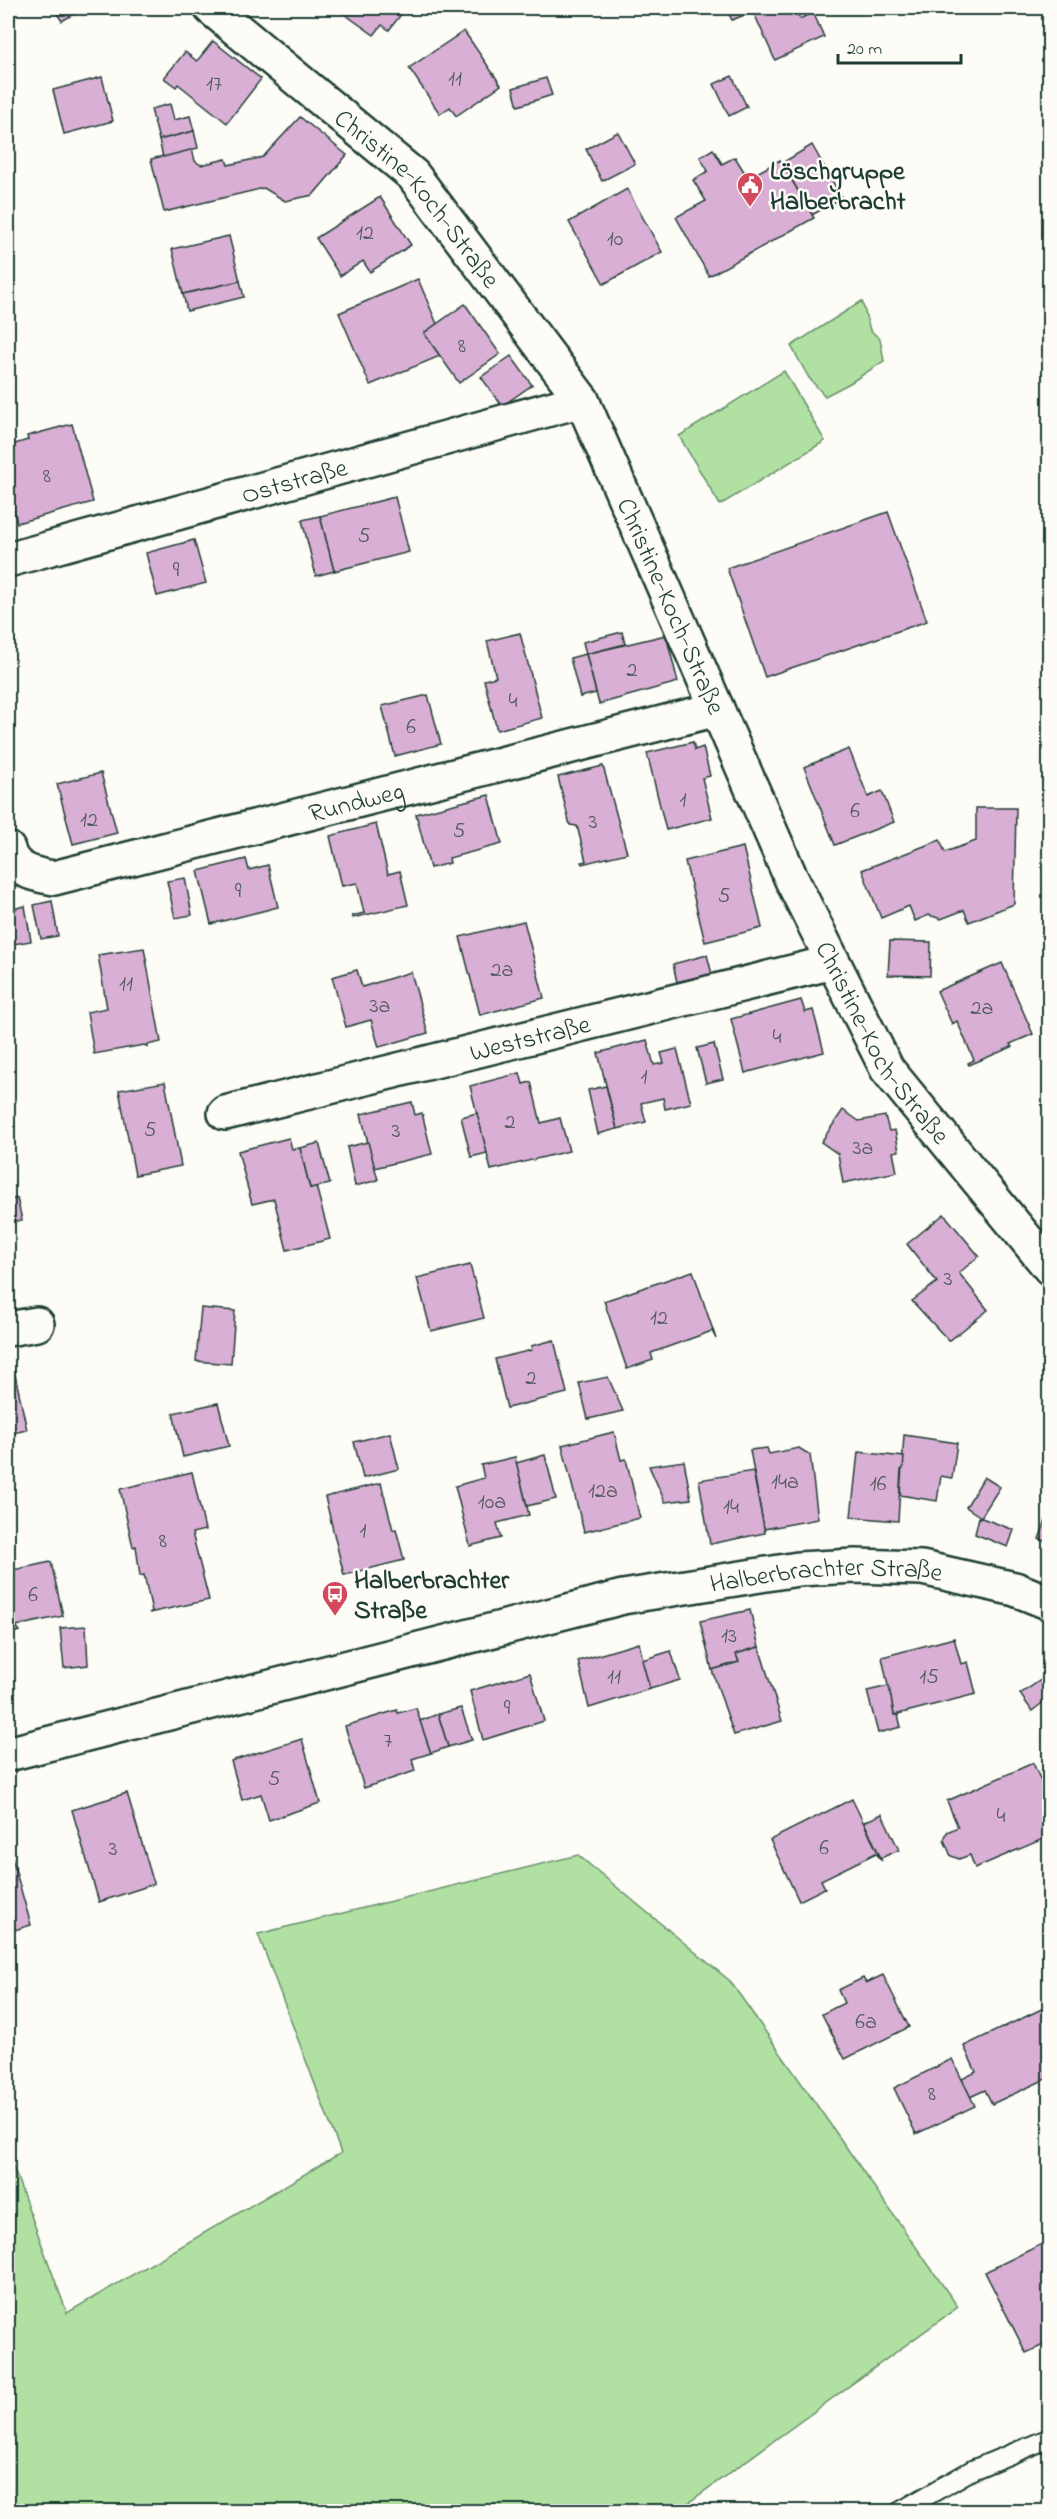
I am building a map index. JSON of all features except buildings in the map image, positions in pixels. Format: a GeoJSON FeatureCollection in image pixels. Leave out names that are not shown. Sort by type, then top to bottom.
{"type":"FeatureCollection","features":[{"type":"Feature","properties":{"kind":"street","name":"Christine-Koch-Straße"},"geometry":{"type":"LineString","coordinates":[[211,8],[413,175],[582,400],[791,878],[887,1069],[1050,1268]]}},
{"type":"Feature","properties":{"kind":"street","name":"Oststraße"},"geometry":{"type":"LineString","coordinates":[[8,560],[582,400]]}},
{"type":"Feature","properties":{"kind":"street","name":"Rundweg"},"geometry":{"type":"LineString","coordinates":[[8,849],[9,858],[30,874],[54,878],[717,709]]}},
{"type":"Feature","properties":{"kind":"street","name":"Weststraße"},"geometry":{"type":"LineString","coordinates":[[225,1113],[833,962]]}},
{"type":"Feature","properties":{"kind":"street","name":"Halberbrachter Straße"},"geometry":{"type":"LineString","coordinates":[[8,1754],[623,1597],[798,1569],[855,1566],[922,1568],[1015,1589],[1050,1603]]}},
{"type":"Feature","properties":{"kind":"lane"},"geometry":{"type":"LineString","coordinates":[[899,2511],[972,2470],[1050,2438]]}},
{"type":"Feature","properties":{"kind":"green space"},"geometry":{"type":"Polygon","coordinates":[[[862,301],[870,330],[880,339],[884,361],[825,396],[809,378],[791,346],[862,301]]]}},
{"type":"Feature","properties":{"kind":"green space"},"geometry":{"type":"Polygon","coordinates":[[[784,371],[825,441],[720,505],[679,436],[784,371]]]}},
{"type":"Feature","properties":{"kind":"green space"},"geometry":{"type":"Polygon","coordinates":[[[578,1855],[730,1981],[958,2307],[677,2511],[8,2511],[8,2153],[67,2313],[341,2153],[258,1934],[578,1855]]]}},
{"type":"Feature","properties":{"kind":"place","name":"Löschgruppe Halberbracht"},"geometry":{"type":"Point","coordinates":[750,208]}},
{"type":"Feature","properties":{"kind":"place","name":"Halberbrachter Straße"},"geometry":{"type":"Point","coordinates":[335,1617]}}]}
